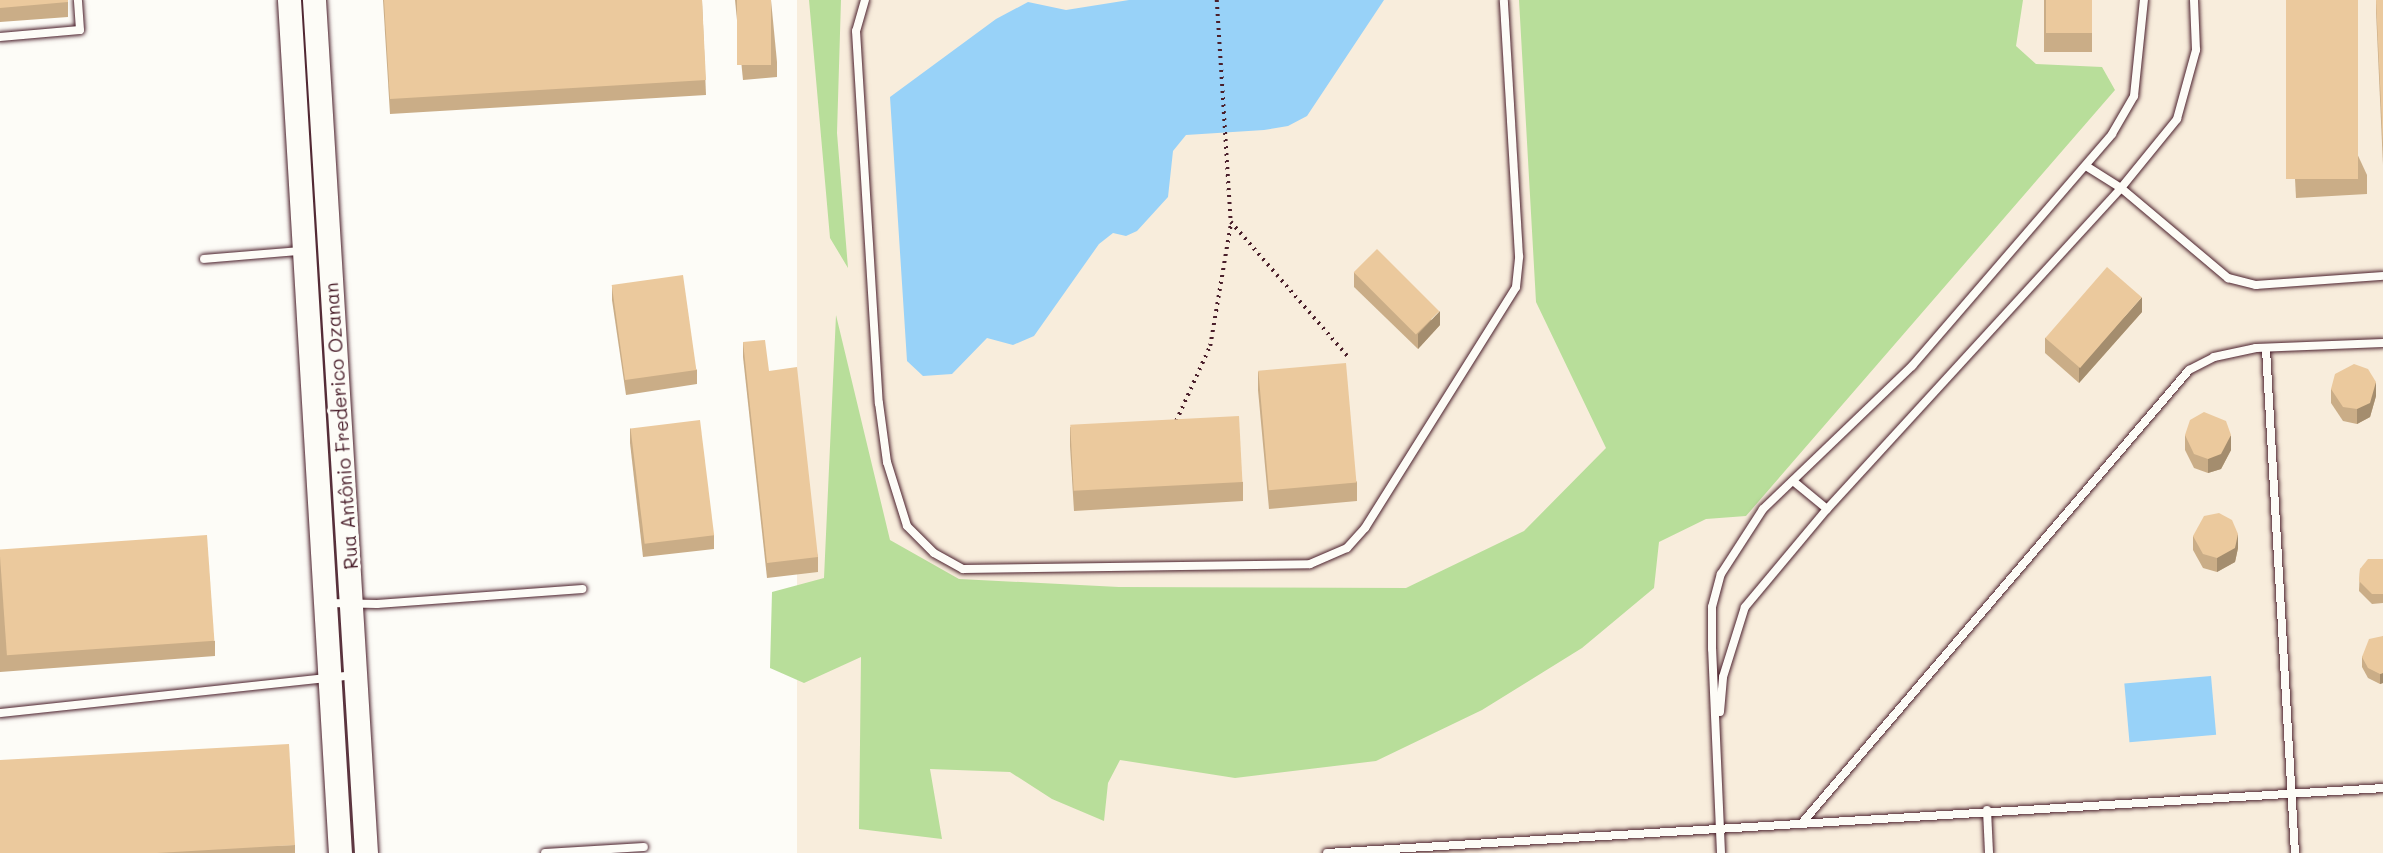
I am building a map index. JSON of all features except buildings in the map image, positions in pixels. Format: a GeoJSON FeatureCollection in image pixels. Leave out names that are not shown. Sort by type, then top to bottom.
{"type":"FeatureCollection","features":[{"type":"Feature","properties":{"kind":"main road","name":"Rua Antônio Frederico Ozanan"},"geometry":{"type":"LineString","coordinates":[[289,0],[303,250],[328,603],[340,853]]}},
{"type":"Feature","properties":{"kind":"main road","name":"Rua Antônio Frederico Ozanan"},"geometry":{"type":"LineString","coordinates":[[314,0],[366,853]]}},
{"type":"Feature","properties":{"kind":"lane"},"geometry":{"type":"LineString","coordinates":[[0,37],[80,30],[78,0]]}},
{"type":"Feature","properties":{"kind":"lane"},"geometry":{"type":"LineString","coordinates":[[865,0],[856,31],[879,403],[887,462],[907,526],[934,553],[963,569],[1310,564],[1346,548],[1365,528],[1516,287],[1519,256],[1504,0]]}},
{"type":"Feature","properties":{"kind":"lane"},"geometry":{"type":"LineString","coordinates":[[1721,853],[1712,607],[1721,574],[1763,509],[1912,366],[2086,166],[2134,96],[2144,0]]}},
{"type":"Feature","properties":{"kind":"lane"},"geometry":{"type":"LineString","coordinates":[[1716,771],[1723,677],[1745,607],[1827,509],[2121,188],[2176,119],[2196,50],[2194,0]]}},
{"type":"Feature","properties":{"kind":"lane"},"geometry":{"type":"LineString","coordinates":[[2086,166],[2121,188],[2228,278],[2256,285],[2383,276]]}},
{"type":"Feature","properties":{"kind":"lane"},"geometry":{"type":"LineString","coordinates":[[204,259],[303,250]]}},
{"type":"Feature","properties":{"kind":"lane"},"geometry":{"type":"LineString","coordinates":[[1802,823],[2189,370],[2214,357],[2266,349],[2383,343]]}},
{"type":"Feature","properties":{"kind":"lane"},"geometry":{"type":"LineString","coordinates":[[2266,349],[2295,853]]}},
{"type":"Feature","properties":{"kind":"lane"},"geometry":{"type":"LineString","coordinates":[[1793,481],[1827,509]]}},
{"type":"Feature","properties":{"kind":"lane"},"geometry":{"type":"LineString","coordinates":[[328,603],[377,604],[582,589]]}},
{"type":"Feature","properties":{"kind":"lane"},"geometry":{"type":"LineString","coordinates":[[0,713],[330,680],[355,674]]}},
{"type":"Feature","properties":{"kind":"lane"},"geometry":{"type":"LineString","coordinates":[[1328,853],[1987,810],[2383,788]]}},
{"type":"Feature","properties":{"kind":"lane"},"geometry":{"type":"LineString","coordinates":[[1987,810],[1989,853]]}},
{"type":"Feature","properties":{"kind":"lane"},"geometry":{"type":"LineString","coordinates":[[545,853],[644,847]]}},
{"type":"Feature","properties":{"kind":"path"},"geometry":{"type":"LineString","coordinates":[[1176,421],[1210,346],[1231,222],[1217,0]]}},
{"type":"Feature","properties":{"kind":"path"},"geometry":{"type":"LineString","coordinates":[[1231,222],[1350,359]]}},
{"type":"Feature","properties":{"kind":"shaded area"},"geometry":{"type":"Polygon","coordinates":[[[797,0],[2383,0],[2383,853],[797,853],[797,0]]]}},
{"type":"Feature","properties":{"kind":"green space"},"geometry":{"type":"Polygon","coordinates":[[[809,0],[841,0],[837,133],[848,268],[830,238],[809,0]]]}},
{"type":"Feature","properties":{"kind":"green space"},"geometry":{"type":"Polygon","coordinates":[[[1519,0],[2023,0],[2016,46],[2036,64],[2102,67],[2115,90],[1746,516],[1706,519],[1659,542],[1654,588],[1582,648],[1482,710],[1376,761],[1235,778],[1120,760],[1108,783],[1104,821],[1052,799],[1010,772],[930,769],[942,839],[859,829],[861,657],[804,683],[770,668],[772,592],[824,578],[836,315],[890,540],[959,579],[1119,587],[1406,588],[1524,531],[1606,448],[1536,302],[1519,0]]]}},
{"type":"Feature","properties":{"kind":"water"},"geometry":{"type":"Polygon","coordinates":[[[1129,0],[1384,0],[1307,116],[1288,126],[1264,130],[1186,135],[1173,151],[1168,197],[1137,231],[1126,236],[1113,233],[1099,244],[1034,336],[1013,345],[987,338],[952,374],[923,376],[907,361],[890,97],[996,19],[1028,2],[1066,10],[1129,0]]]}},
{"type":"Feature","properties":{"kind":"water"},"geometry":{"type":"Polygon","coordinates":[[[2211,676],[2216,735],[2129,742],[2124,684],[2211,676]]]}}]}
